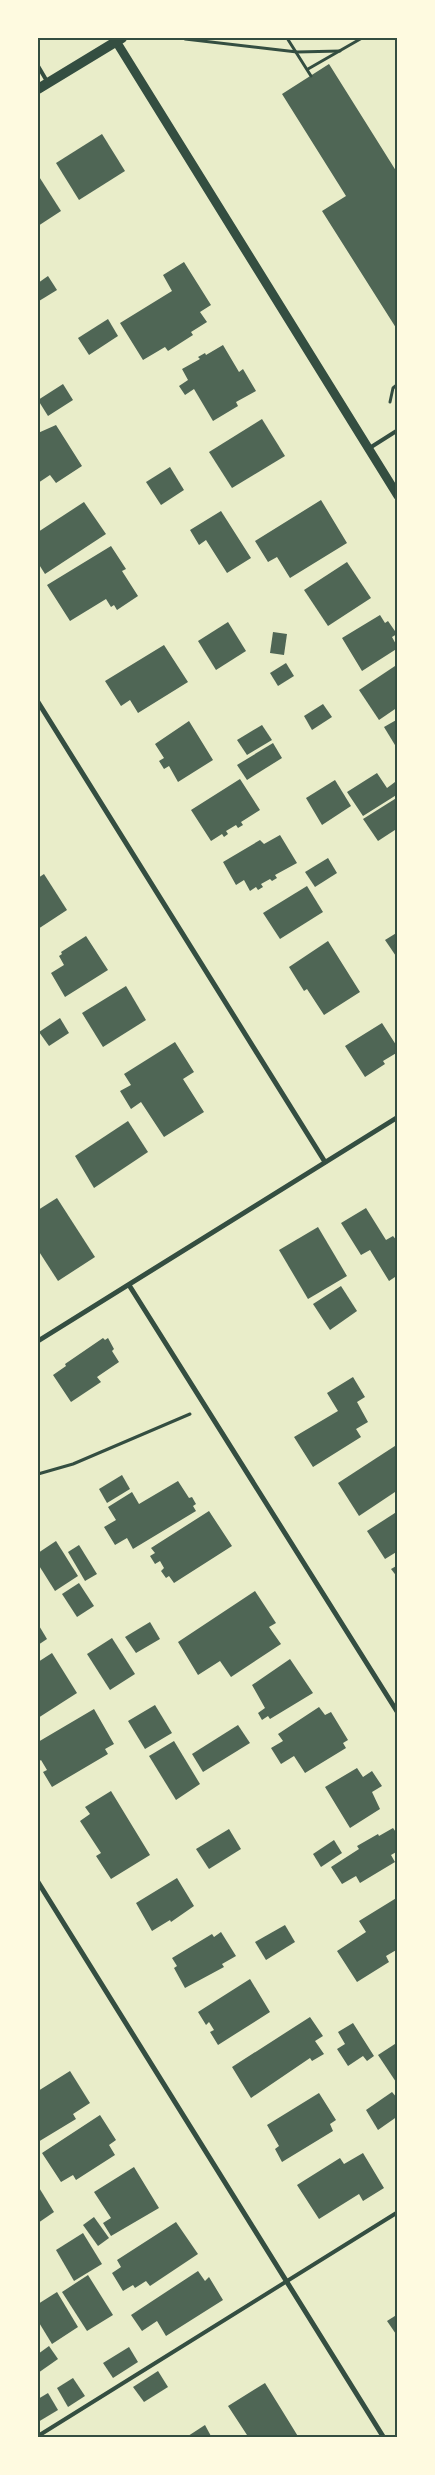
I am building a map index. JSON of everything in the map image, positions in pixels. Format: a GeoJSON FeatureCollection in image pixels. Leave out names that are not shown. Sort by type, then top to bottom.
{"type":"FeatureCollection","features":[{"type":"Feature","properties":{"kind":"main road"},"geometry":{"type":"LineString","coordinates":[[38,89],[117,39]]}},
{"type":"Feature","properties":{"kind":"street"},"geometry":{"type":"LineString","coordinates":[[117,39],[398,496]]}},
{"type":"Feature","properties":{"kind":"street"},"geometry":{"type":"LineString","coordinates":[[38,702],[325,1162]]}},
{"type":"Feature","properties":{"kind":"street"},"geometry":{"type":"LineString","coordinates":[[38,1341],[398,1117]]}},
{"type":"Feature","properties":{"kind":"street"},"geometry":{"type":"LineString","coordinates":[[129,1285],[398,1713]]}},
{"type":"Feature","properties":{"kind":"street"},"geometry":{"type":"LineString","coordinates":[[38,1882],[384,2438]]}},
{"type":"Feature","properties":{"kind":"lane"},"geometry":{"type":"LineString","coordinates":[[38,66],[48,83]]}},
{"type":"Feature","properties":{"kind":"lane"},"geometry":{"type":"LineString","coordinates":[[368,448],[398,430]]}},
{"type":"Feature","properties":{"kind":"lane"},"geometry":{"type":"LineString","coordinates":[[38,2436],[398,2212]]}},
{"type":"Feature","properties":{"kind":"path"},"geometry":{"type":"LineString","coordinates":[[287,38],[311,76]]}},
{"type":"Feature","properties":{"kind":"path"},"geometry":{"type":"LineString","coordinates":[[308,69],[362,38]]}},
{"type":"Feature","properties":{"kind":"path"},"geometry":{"type":"LineString","coordinates":[[185,39],[297,52],[340,51]]}},
{"type":"Feature","properties":{"kind":"path"},"geometry":{"type":"LineString","coordinates":[[390,402],[393,388],[398,384]]}},
{"type":"Feature","properties":{"kind":"path"},"geometry":{"type":"LineString","coordinates":[[38,1474],[73,1464],[185,1416]]}},
{"type":"Feature","properties":{"kind":"building"},"geometry":{"type":"Polygon","coordinates":[[[329,64],[398,174],[398,331],[322,211],[346,196],[282,94],[329,64]]]}},
{"type":"Feature","properties":{"kind":"building"},"geometry":{"type":"Polygon","coordinates":[[[102,134],[125,171],[79,200],[56,163],[102,134]]]}},
{"type":"Feature","properties":{"kind":"building"},"geometry":{"type":"Polygon","coordinates":[[[38,175],[61,211],[38,226],[38,175]]]}},
{"type":"Feature","properties":{"kind":"building"},"geometry":{"type":"Polygon","coordinates":[[[184,262],[211,305],[200,312],[207,322],[191,332],[193,335],[168,351],[165,347],[143,360],[120,323],[172,291],[163,275],[184,262]]]}},
{"type":"Feature","properties":{"kind":"building"},"geometry":{"type":"Polygon","coordinates":[[[48,276],[57,290],[39,301],[38,283],[48,276]]]}},
{"type":"Feature","properties":{"kind":"building"},"geometry":{"type":"Polygon","coordinates":[[[108,319],[118,336],[89,355],[78,338],[108,319]]]}},
{"type":"Feature","properties":{"kind":"building"},"geometry":{"type":"Polygon","coordinates":[[[223,345],[239,372],[243,369],[256,391],[236,402],[238,406],[213,421],[194,389],[185,395],[179,386],[188,380],[182,369],[200,359],[198,357],[205,353],[206,355],[223,345]]]}},
{"type":"Feature","properties":{"kind":"building"},"geometry":{"type":"Polygon","coordinates":[[[63,384],[73,400],[48,416],[38,400],[63,384]]]}},
{"type":"Feature","properties":{"kind":"building"},"geometry":{"type":"Polygon","coordinates":[[[262,419],[285,456],[232,488],[209,452],[262,419]]]}},
{"type":"Feature","properties":{"kind":"building"},"geometry":{"type":"Polygon","coordinates":[[[56,425],[82,466],[56,483],[50,475],[38,483],[38,433],[56,425]]]}},
{"type":"Feature","properties":{"kind":"building"},"geometry":{"type":"Polygon","coordinates":[[[170,467],[184,490],[161,505],[146,482],[170,467]]]}},
{"type":"Feature","properties":{"kind":"building"},"geometry":{"type":"Polygon","coordinates":[[[321,500],[347,543],[290,578],[277,557],[268,562],[255,541],[321,500]]]}},
{"type":"Feature","properties":{"kind":"building"},"geometry":{"type":"Polygon","coordinates":[[[84,502],[106,534],[45,574],[38,563],[38,532],[84,502]]]}},
{"type":"Feature","properties":{"kind":"building"},"geometry":{"type":"Polygon","coordinates":[[[221,511],[251,558],[227,573],[206,540],[199,545],[190,530],[221,511]]]}},
{"type":"Feature","properties":{"kind":"building"},"geometry":{"type":"Polygon","coordinates":[[[111,546],[126,569],[122,571],[138,596],[117,610],[114,605],[111,607],[106,599],[70,621],[47,585],[111,546]]]}},
{"type":"Feature","properties":{"kind":"building"},"geometry":{"type":"Polygon","coordinates":[[[347,562],[371,598],[328,626],[304,590],[347,562]]]}},
{"type":"Feature","properties":{"kind":"building"},"geometry":{"type":"Polygon","coordinates":[[[380,615],[385,623],[388,621],[397,634],[392,637],[398,648],[362,671],[342,638],[380,615]]]}},
{"type":"Feature","properties":{"kind":"building"},"geometry":{"type":"Polygon","coordinates":[[[228,622],[246,651],[216,670],[198,641],[228,622]]]}},
{"type":"Feature","properties":{"kind":"building"},"geometry":{"type":"Polygon","coordinates":[[[273,632],[287,634],[284,655],[270,653],[273,632]]]}},
{"type":"Feature","properties":{"kind":"building"},"geometry":{"type":"Polygon","coordinates":[[[164,645],[188,682],[138,713],[130,700],[121,706],[105,681],[164,645]]]}},
{"type":"Feature","properties":{"kind":"building"},"geometry":{"type":"Polygon","coordinates":[[[286,663],[294,676],[278,686],[270,673],[286,663]]]}},
{"type":"Feature","properties":{"kind":"building"},"geometry":{"type":"Polygon","coordinates":[[[398,664],[398,707],[379,720],[359,690],[398,664]]]}},
{"type":"Feature","properties":{"kind":"building"},"geometry":{"type":"Polygon","coordinates":[[[323,704],[332,717],[312,730],[304,716],[323,704]]]}},
{"type":"Feature","properties":{"kind":"building"},"geometry":{"type":"Polygon","coordinates":[[[398,719],[398,750],[384,727],[398,719]]]}},
{"type":"Feature","properties":{"kind":"building"},"geometry":{"type":"Polygon","coordinates":[[[189,721],[213,760],[178,782],[169,766],[164,769],[159,761],[164,758],[155,744],[189,721]]]}},
{"type":"Feature","properties":{"kind":"building"},"geometry":{"type":"Polygon","coordinates":[[[262,725],[272,740],[247,755],[237,740],[262,725]]]}},
{"type":"Feature","properties":{"kind":"building"},"geometry":{"type":"Polygon","coordinates":[[[273,743],[282,758],[247,780],[237,765],[273,743]]]}},
{"type":"Feature","properties":{"kind":"building"},"geometry":{"type":"Polygon","coordinates":[[[377,773],[387,788],[395,782],[398,794],[363,816],[347,792],[377,773]]]}},
{"type":"Feature","properties":{"kind":"building"},"geometry":{"type":"Polygon","coordinates":[[[240,779],[260,810],[241,822],[243,825],[238,828],[236,825],[226,831],[228,834],[224,837],[222,834],[211,841],[191,810],[240,779]]]}},
{"type":"Feature","properties":{"kind":"building"},"geometry":{"type":"Polygon","coordinates":[[[335,780],[351,806],[322,825],[306,798],[335,780]]]}},
{"type":"Feature","properties":{"kind":"building"},"geometry":{"type":"Polygon","coordinates":[[[398,797],[398,828],[378,841],[363,819],[398,797]]]}},
{"type":"Feature","properties":{"kind":"building"},"geometry":{"type":"Polygon","coordinates":[[[280,835],[297,863],[275,875],[277,878],[272,881],[270,879],[261,884],[263,887],[258,890],[256,887],[250,891],[244,880],[236,885],[223,862],[260,840],[264,844],[280,835]]]}},
{"type":"Feature","properties":{"kind":"building"},"geometry":{"type":"Polygon","coordinates":[[[328,858],[337,873],[315,887],[305,872],[328,858]]]}},
{"type":"Feature","properties":{"kind":"building"},"geometry":{"type":"Polygon","coordinates":[[[44,874],[67,910],[38,929],[38,878],[44,874]]]}},
{"type":"Feature","properties":{"kind":"building"},"geometry":{"type":"Polygon","coordinates":[[[307,886],[323,912],[280,939],[263,913],[307,886]]]}},
{"type":"Feature","properties":{"kind":"building"},"geometry":{"type":"Polygon","coordinates":[[[398,932],[398,959],[385,940],[398,932]]]}},
{"type":"Feature","properties":{"kind":"building"},"geometry":{"type":"Polygon","coordinates":[[[86,936],[108,970],[65,997],[51,973],[64,965],[59,956],[62,954],[61,952],[86,936]]]}},
{"type":"Feature","properties":{"kind":"building"},"geometry":{"type":"Polygon","coordinates":[[[328,941],[360,992],[324,1015],[307,989],[304,991],[289,967],[328,941]]]}},
{"type":"Feature","properties":{"kind":"building"},"geometry":{"type":"Polygon","coordinates":[[[126,986],[146,1020],[103,1047],[82,1013],[126,986]]]}},
{"type":"Feature","properties":{"kind":"building"},"geometry":{"type":"Polygon","coordinates":[[[60,1018],[69,1033],[49,1046],[39,1032],[60,1018]]]}},
{"type":"Feature","properties":{"kind":"building"},"geometry":{"type":"Polygon","coordinates":[[[382,1023],[398,1048],[398,1052],[383,1061],[385,1064],[365,1077],[345,1046],[382,1023]]]}},
{"type":"Feature","properties":{"kind":"building"},"geometry":{"type":"Polygon","coordinates":[[[175,1042],[194,1072],[183,1079],[204,1112],[164,1137],[141,1102],[131,1109],[120,1091],[131,1085],[124,1074],[175,1042]]]}},
{"type":"Feature","properties":{"kind":"building"},"geometry":{"type":"Polygon","coordinates":[[[128,1121],[148,1152],[94,1188],[75,1156],[128,1121]]]}},
{"type":"Feature","properties":{"kind":"building"},"geometry":{"type":"Polygon","coordinates":[[[57,1198],[95,1257],[58,1281],[38,1250],[38,1210],[57,1198]]]}},
{"type":"Feature","properties":{"kind":"building"},"geometry":{"type":"Polygon","coordinates":[[[366,1208],[386,1240],[393,1236],[398,1242],[398,1275],[389,1281],[370,1250],[361,1255],[341,1223],[366,1208]]]}},
{"type":"Feature","properties":{"kind":"building"},"geometry":{"type":"Polygon","coordinates":[[[318,1227],[347,1276],[308,1299],[279,1250],[318,1227]]]}},
{"type":"Feature","properties":{"kind":"building"},"geometry":{"type":"Polygon","coordinates":[[[341,1286],[357,1311],[330,1330],[313,1304],[341,1286]]]}},
{"type":"Feature","properties":{"kind":"building"},"geometry":{"type":"Polygon","coordinates":[[[103,1338],[105,1340],[108,1338],[114,1349],[112,1351],[119,1362],[97,1377],[101,1382],[71,1402],[53,1375],[66,1366],[65,1364],[103,1338]]]}},
{"type":"Feature","properties":{"kind":"building"},"geometry":{"type":"Polygon","coordinates":[[[353,1377],[365,1397],[357,1402],[368,1422],[356,1429],[361,1437],[313,1467],[294,1437],[338,1411],[327,1393],[353,1377]]]}},
{"type":"Feature","properties":{"kind":"building"},"geometry":{"type":"Polygon","coordinates":[[[398,1444],[398,1490],[359,1516],[338,1483],[398,1444]]]}},
{"type":"Feature","properties":{"kind":"building"},"geometry":{"type":"Polygon","coordinates":[[[122,1475],[130,1489],[107,1503],[99,1489],[122,1475]]]}},
{"type":"Feature","properties":{"kind":"building"},"geometry":{"type":"Polygon","coordinates":[[[178,1481],[189,1498],[192,1497],[196,1504],[193,1506],[196,1511],[133,1549],[127,1538],[115,1545],[104,1527],[116,1520],[108,1507],[132,1492],[139,1504],[178,1481]]]}},
{"type":"Feature","properties":{"kind":"building"},"geometry":{"type":"Polygon","coordinates":[[[209,1511],[232,1546],[174,1583],[169,1576],[166,1578],[161,1571],[164,1568],[160,1561],[155,1564],[150,1556],[155,1553],[151,1548],[209,1511]]]}},
{"type":"Feature","properties":{"kind":"building"},"geometry":{"type":"Polygon","coordinates":[[[398,1511],[398,1551],[385,1559],[367,1531],[398,1511]]]}},
{"type":"Feature","properties":{"kind":"building"},"geometry":{"type":"Polygon","coordinates":[[[56,1541],[78,1576],[55,1591],[38,1564],[38,1553],[56,1541]]]}},
{"type":"Feature","properties":{"kind":"building"},"geometry":{"type":"Polygon","coordinates":[[[79,1545],[97,1574],[85,1581],[68,1552],[79,1545]]]}},
{"type":"Feature","properties":{"kind":"building"},"geometry":{"type":"Polygon","coordinates":[[[398,1565],[398,1578],[391,1569],[398,1565]]]}},
{"type":"Feature","properties":{"kind":"building"},"geometry":{"type":"Polygon","coordinates":[[[79,1583],[94,1606],[77,1617],[62,1594],[79,1583]]]}},
{"type":"Feature","properties":{"kind":"building"},"geometry":{"type":"Polygon","coordinates":[[[255,1591],[276,1623],[269,1627],[281,1644],[231,1677],[220,1661],[198,1675],[178,1642],[255,1591]]]}},
{"type":"Feature","properties":{"kind":"building"},"geometry":{"type":"Polygon","coordinates":[[[150,1622],[160,1639],[136,1653],[125,1637],[150,1622]]]}},
{"type":"Feature","properties":{"kind":"building"},"geometry":{"type":"Polygon","coordinates":[[[38,1624],[47,1639],[38,1645],[38,1624]]]}},
{"type":"Feature","properties":{"kind":"building"},"geometry":{"type":"Polygon","coordinates":[[[112,1638],[135,1674],[110,1690],[87,1654],[112,1638]]]}},
{"type":"Feature","properties":{"kind":"building"},"geometry":{"type":"Polygon","coordinates":[[[52,1653],[77,1693],[38,1718],[38,1662],[52,1653]]]}},
{"type":"Feature","properties":{"kind":"building"},"geometry":{"type":"Polygon","coordinates":[[[290,1659],[313,1693],[270,1719],[268,1716],[262,1720],[258,1713],[265,1708],[252,1685],[290,1659]]]}},
{"type":"Feature","properties":{"kind":"building"},"geometry":{"type":"Polygon","coordinates":[[[155,1705],[172,1733],[145,1749],[128,1721],[155,1705]]]}},
{"type":"Feature","properties":{"kind":"building"},"geometry":{"type":"Polygon","coordinates":[[[319,1707],[325,1715],[331,1712],[348,1740],[343,1743],[346,1748],[305,1773],[294,1756],[281,1764],[271,1748],[283,1741],[278,1734],[319,1707]]]}},
{"type":"Feature","properties":{"kind":"building"},"geometry":{"type":"Polygon","coordinates":[[[94,1709],[114,1744],[105,1749],[108,1754],[52,1787],[43,1772],[47,1770],[41,1760],[38,1762],[38,1742],[94,1709]]]}},
{"type":"Feature","properties":{"kind":"building"},"geometry":{"type":"Polygon","coordinates":[[[238,1725],[250,1743],[203,1772],[192,1754],[238,1725]]]}},
{"type":"Feature","properties":{"kind":"building"},"geometry":{"type":"Polygon","coordinates":[[[174,1741],[200,1784],[176,1800],[149,1756],[174,1741]]]}},
{"type":"Feature","properties":{"kind":"building"},"geometry":{"type":"Polygon","coordinates":[[[357,1768],[363,1777],[372,1771],[382,1786],[372,1792],[380,1809],[350,1828],[325,1787],[357,1768]]]}},
{"type":"Feature","properties":{"kind":"building"},"geometry":{"type":"Polygon","coordinates":[[[111,1791],[150,1855],[111,1879],[96,1856],[101,1853],[80,1821],[90,1814],[85,1807],[111,1791]]]}},
{"type":"Feature","properties":{"kind":"building"},"geometry":{"type":"Polygon","coordinates":[[[393,1828],[398,1835],[398,1851],[391,1855],[395,1862],[360,1883],[356,1876],[342,1884],[331,1867],[359,1849],[357,1846],[393,1828]]]}},
{"type":"Feature","properties":{"kind":"building"},"geometry":{"type":"Polygon","coordinates":[[[229,1829],[241,1849],[209,1869],[196,1849],[229,1829]]]}},
{"type":"Feature","properties":{"kind":"building"},"geometry":{"type":"Polygon","coordinates":[[[334,1840],[342,1853],[321,1867],[313,1854],[334,1840]]]}},
{"type":"Feature","properties":{"kind":"building"},"geometry":{"type":"Polygon","coordinates":[[[177,1878],[194,1906],[171,1922],[170,1920],[152,1931],[136,1903],[177,1878]]]}},
{"type":"Feature","properties":{"kind":"building"},"geometry":{"type":"Polygon","coordinates":[[[398,1897],[398,1949],[386,1956],[389,1962],[357,1982],[337,1951],[366,1932],[359,1921],[398,1897]]]}},
{"type":"Feature","properties":{"kind":"building"},"geometry":{"type":"Polygon","coordinates":[[[285,1925],[295,1942],[266,1960],[255,1942],[285,1925]]]}},
{"type":"Feature","properties":{"kind":"building"},"geometry":{"type":"Polygon","coordinates":[[[221,1932],[236,1956],[222,1964],[224,1967],[185,1988],[174,1968],[177,1966],[172,1958],[212,1934],[214,1937],[221,1932]]]}},
{"type":"Feature","properties":{"kind":"building"},"geometry":{"type":"Polygon","coordinates":[[[250,1979],[270,2012],[218,2045],[210,2032],[214,2030],[209,2022],[206,2025],[198,2012],[250,1979]]]}},
{"type":"Feature","properties":{"kind":"building"},"geometry":{"type":"Polygon","coordinates":[[[310,2017],[323,2036],[315,2041],[324,2054],[312,2061],[310,2058],[251,2098],[232,2067],[310,2017]]]}},
{"type":"Feature","properties":{"kind":"building"},"geometry":{"type":"Polygon","coordinates":[[[353,2023],[374,2056],[367,2061],[363,2056],[348,2066],[337,2049],[345,2044],[338,2032],[353,2023]]]}},
{"type":"Feature","properties":{"kind":"building"},"geometry":{"type":"Polygon","coordinates":[[[398,2042],[398,2085],[378,2055],[398,2042]]]}},
{"type":"Feature","properties":{"kind":"building"},"geometry":{"type":"Polygon","coordinates":[[[70,2071],[90,2103],[73,2114],[76,2119],[38,2142],[38,2091],[70,2071]]]}},
{"type":"Feature","properties":{"kind":"building"},"geometry":{"type":"Polygon","coordinates":[[[392,2092],[398,2099],[398,2116],[378,2130],[366,2110],[392,2092]]]}},
{"type":"Feature","properties":{"kind":"building"},"geometry":{"type":"Polygon","coordinates":[[[319,2093],[336,2120],[330,2124],[333,2131],[282,2162],[275,2149],[279,2146],[267,2125],[319,2093]]]}},
{"type":"Feature","properties":{"kind":"building"},"geometry":{"type":"Polygon","coordinates":[[[100,2115],[116,2140],[109,2145],[115,2155],[76,2180],[73,2175],[61,2182],[42,2153],[100,2115]]]}},
{"type":"Feature","properties":{"kind":"building"},"geometry":{"type":"Polygon","coordinates":[[[363,2153],[384,2188],[363,2201],[359,2194],[319,2219],[297,2185],[340,2158],[344,2164],[363,2153]]]}},
{"type":"Feature","properties":{"kind":"building"},"geometry":{"type":"Polygon","coordinates":[[[134,2167],[159,2208],[111,2236],[103,2223],[111,2218],[94,2192],[134,2167]]]}},
{"type":"Feature","properties":{"kind":"building"},"geometry":{"type":"Polygon","coordinates":[[[38,2186],[54,2212],[38,2223],[38,2186]]]}},
{"type":"Feature","properties":{"kind":"building"},"geometry":{"type":"Polygon","coordinates":[[[94,2217],[109,2238],[98,2246],[83,2225],[94,2217]]]}},
{"type":"Feature","properties":{"kind":"building"},"geometry":{"type":"Polygon","coordinates":[[[176,2222],[198,2254],[150,2286],[146,2281],[135,2288],[133,2285],[123,2291],[112,2273],[121,2267],[117,2260],[176,2222]]]}},
{"type":"Feature","properties":{"kind":"building"},"geometry":{"type":"Polygon","coordinates":[[[83,2233],[102,2264],[74,2281],[56,2250],[83,2233]]]}},
{"type":"Feature","properties":{"kind":"building"},"geometry":{"type":"Polygon","coordinates":[[[198,2271],[205,2281],[209,2277],[223,2300],[166,2336],[157,2321],[142,2331],[131,2315],[198,2271]]]}},
{"type":"Feature","properties":{"kind":"building"},"geometry":{"type":"Polygon","coordinates":[[[88,2275],[113,2315],[87,2331],[62,2292],[88,2275]]]}},
{"type":"Feature","properties":{"kind":"building"},"geometry":{"type":"Polygon","coordinates":[[[57,2292],[78,2327],[52,2344],[38,2321],[38,2304],[57,2292]]]}},
{"type":"Feature","properties":{"kind":"building"},"geometry":{"type":"Polygon","coordinates":[[[398,2314],[398,2337],[387,2321],[398,2314]]]}},
{"type":"Feature","properties":{"kind":"building"},"geometry":{"type":"Polygon","coordinates":[[[49,2346],[58,2359],[38,2373],[38,2354],[49,2346]]]}},
{"type":"Feature","properties":{"kind":"building"},"geometry":{"type":"Polygon","coordinates":[[[129,2347],[138,2362],[113,2378],[103,2363],[129,2347]]]}},
{"type":"Feature","properties":{"kind":"building"},"geometry":{"type":"Polygon","coordinates":[[[158,2371],[168,2387],[144,2402],[133,2387],[158,2371]]]}},
{"type":"Feature","properties":{"kind":"building"},"geometry":{"type":"Polygon","coordinates":[[[73,2378],[85,2396],[68,2407],[57,2388],[73,2378]]]}},
{"type":"Feature","properties":{"kind":"building"},"geometry":{"type":"Polygon","coordinates":[[[265,2383],[299,2438],[248,2438],[228,2406],[265,2383]]]}},
{"type":"Feature","properties":{"kind":"building"},"geometry":{"type":"Polygon","coordinates":[[[48,2393],[58,2410],[38,2422],[38,2399],[48,2393]]]}},
{"type":"Feature","properties":{"kind":"building"},"geometry":{"type":"Polygon","coordinates":[[[205,2425],[212,2438],[185,2438],[205,2425]]]}}]}
